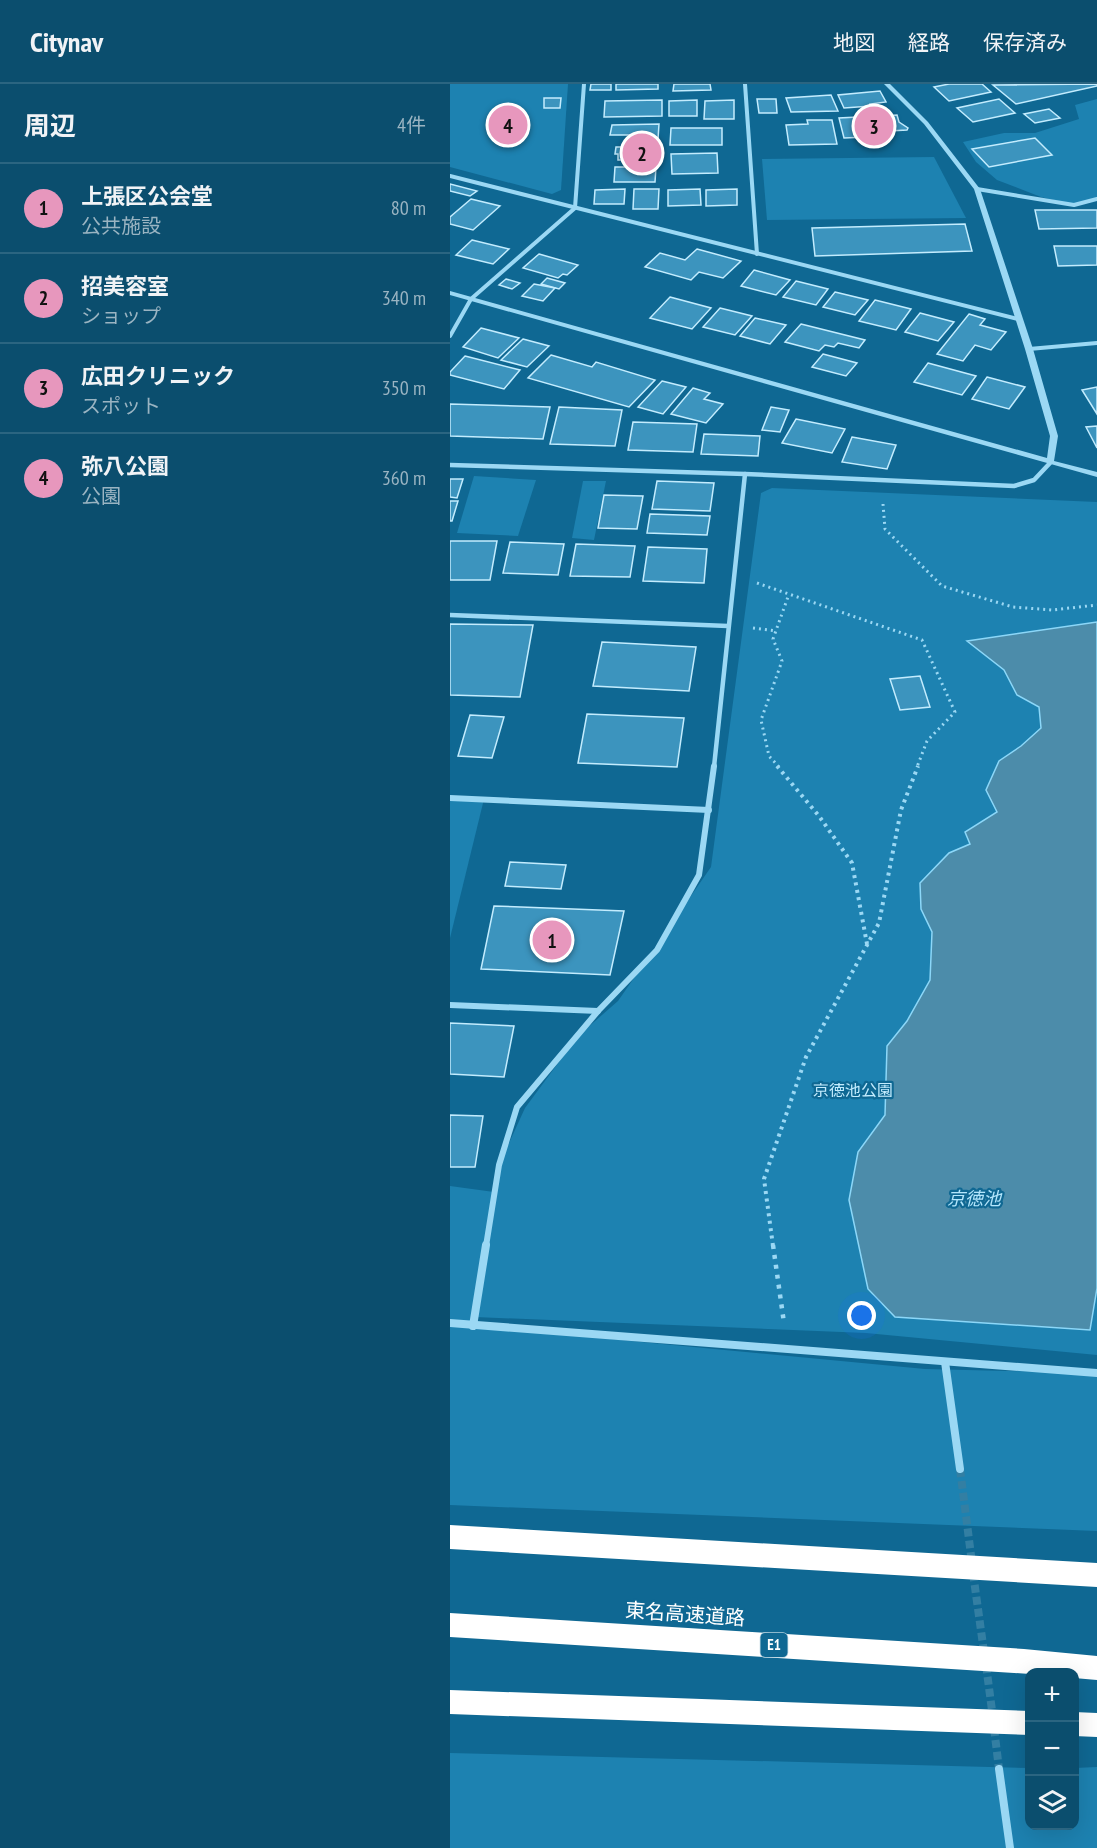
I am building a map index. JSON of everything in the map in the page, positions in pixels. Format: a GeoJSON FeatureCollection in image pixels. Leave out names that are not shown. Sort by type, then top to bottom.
{"type":"FeatureCollection","features":[{"type":"Feature","properties":{"kind":"highway"},"geometry":{"type":"LineString","coordinates":[[450,1537],[1097,1575]]}},
{"type":"Feature","properties":{"kind":"highway","name":"東名高速道路"},"geometry":{"type":"LineString","coordinates":[[450,1626],[1023,1661],[1097,1668]]}},
{"type":"Feature","properties":{"kind":"highway"},"geometry":{"type":"LineString","coordinates":[[450,1702],[1025,1723]]}},
{"type":"Feature","properties":{"kind":"highway"},"geometry":{"type":"LineString","coordinates":[[1079,1724],[1097,1725]]}},
{"type":"Feature","properties":{"kind":"street"},"geometry":{"type":"LineString","coordinates":[[450,336],[471,299],[575,208],[584,84]]}},
{"type":"Feature","properties":{"kind":"street"},"geometry":{"type":"LineString","coordinates":[[745,84],[756,254]]}},
{"type":"Feature","properties":{"kind":"street"},"geometry":{"type":"LineString","coordinates":[[450,465],[745,474],[1014,486],[1034,480],[1050,463],[1054,436],[1029,349],[977,189],[926,123],[887,84]]}},
{"type":"Feature","properties":{"kind":"street"},"geometry":{"type":"LineString","coordinates":[[450,176],[1018,319]]}},
{"type":"Feature","properties":{"kind":"street"},"geometry":{"type":"LineString","coordinates":[[977,189],[1074,205],[1097,199]]}},
{"type":"Feature","properties":{"kind":"street"},"geometry":{"type":"LineString","coordinates":[[450,293],[1097,475]]}},
{"type":"Feature","properties":{"kind":"street"},"geometry":{"type":"LineString","coordinates":[[1029,349],[1097,343]]}},
{"type":"Feature","properties":{"kind":"street"},"geometry":{"type":"LineString","coordinates":[[473,1326],[499,1165],[517,1107],[598,1011],[657,950],[699,875],[709,810],[745,474]]}},
{"type":"Feature","properties":{"kind":"street"},"geometry":{"type":"LineString","coordinates":[[450,615],[728,626]]}},
{"type":"Feature","properties":{"kind":"street"},"geometry":{"type":"LineString","coordinates":[[450,798],[709,810]]}},
{"type":"Feature","properties":{"kind":"street"},"geometry":{"type":"LineString","coordinates":[[450,1005],[598,1011]]}},
{"type":"Feature","properties":{"kind":"street"},"geometry":{"type":"LineString","coordinates":[[450,1323],[1097,1373]]}},
{"type":"Feature","properties":{"kind":"street"},"geometry":{"type":"LineString","coordinates":[[945,1362],[960,1469]]}},
{"type":"Feature","properties":{"kind":"street"},"geometry":{"type":"LineString","coordinates":[[999,1769],[1010,1848]]}},
{"type":"Feature","properties":{"kind":"path"},"geometry":{"type":"LineString","coordinates":[[880,480],[885,528],[942,586],[1012,607],[1052,610],[1097,605]]}},
{"type":"Feature","properties":{"kind":"path"},"geometry":{"type":"LineString","coordinates":[[734,575],[922,640],[955,712],[927,741],[901,810],[879,923],[806,1057],[764,1179],[785,1330]]}},
{"type":"Feature","properties":{"kind":"path"},"geometry":{"type":"LineString","coordinates":[[789,594],[773,639],[782,661],[760,720],[770,756],[819,816],[852,863],[867,945]]}},
{"type":"Feature","properties":{"kind":"green space"},"geometry":{"type":"Polygon","coordinates":[[[450,84],[568,84],[561,190],[552,194],[450,167],[450,84]]]}},
{"type":"Feature","properties":{"kind":"green space"},"geometry":{"type":"Polygon","coordinates":[[[1097,99],[1097,200],[1074,205],[1041,197],[997,180],[976,162],[963,142],[1004,133],[1035,133],[1079,119],[1075,105],[1097,99]]]}},
{"type":"Feature","properties":{"kind":"green space"},"geometry":{"type":"Polygon","coordinates":[[[934,157],[966,218],[767,220],[762,159],[934,157]]]}},
{"type":"Feature","properties":{"kind":"green space"},"geometry":{"type":"Polygon","coordinates":[[[474,476],[536,480],[518,536],[457,533],[474,476]]]}},
{"type":"Feature","properties":{"kind":"green space"},"geometry":{"type":"Polygon","coordinates":[[[583,481],[606,481],[594,540],[572,538],[583,481]]]}},
{"type":"Feature","properties":{"kind":"green space","name":"京徳池公園"},"geometry":{"type":"Polygon","coordinates":[[[772,488],[1097,502],[1097,1355],[866,1333],[475,1317],[474,1326],[925,1369],[1097,1373],[1097,1531],[450,1505],[450,1186],[494,1192],[499,1165],[525,1108],[578,1036],[618,1001],[711,867],[761,493],[772,488]]]}},
{"type":"Feature","properties":{"kind":"green space"},"geometry":{"type":"Polygon","coordinates":[[[450,798],[484,799],[450,938],[450,798]]]}},
{"type":"Feature","properties":{"kind":"green space"},"geometry":{"type":"Polygon","coordinates":[[[450,1753],[1025,1768],[1025,1830],[1079,1830],[1079,1768],[1097,1767],[1097,1848],[450,1848],[450,1753]]]}},
{"type":"Feature","properties":{"kind":"water","name":"京徳池"},"geometry":{"type":"Polygon","coordinates":[[[1097,622],[1097,1288],[1090,1330],[895,1317],[868,1289],[849,1200],[858,1152],[885,1115],[887,1046],[907,1021],[930,980],[932,932],[921,909],[920,883],[949,853],[970,844],[965,832],[997,812],[986,790],[999,761],[1041,728],[1039,707],[1017,695],[1004,670],[967,641],[1097,622]]]}},
{"type":"Feature","properties":{"kind":"building"},"geometry":{"type":"Polygon","coordinates":[[[591,84],[611,84],[611,90],[590,90],[591,84]]]}},
{"type":"Feature","properties":{"kind":"building"},"geometry":{"type":"Polygon","coordinates":[[[616,84],[658,84],[658,89],[616,90],[616,84]]]}},
{"type":"Feature","properties":{"kind":"building"},"geometry":{"type":"Polygon","coordinates":[[[674,84],[710,84],[711,90],[673,91],[674,84]]]}},
{"type":"Feature","properties":{"kind":"building"},"geometry":{"type":"Polygon","coordinates":[[[949,84],[982,84],[991,92],[949,101],[934,87],[949,84]]]}},
{"type":"Feature","properties":{"kind":"building"},"geometry":{"type":"Polygon","coordinates":[[[1097,84],[1097,86],[1016,104],[993,85],[1097,84]]]}},
{"type":"Feature","properties":{"kind":"building"},"geometry":{"type":"Polygon","coordinates":[[[880,91],[886,102],[870,104],[871,106],[844,108],[838,95],[880,91]]]}},
{"type":"Feature","properties":{"kind":"building"},"geometry":{"type":"Polygon","coordinates":[[[831,95],[838,111],[791,112],[786,98],[831,95]]]}},
{"type":"Feature","properties":{"kind":"building"},"geometry":{"type":"Polygon","coordinates":[[[544,98],[561,98],[560,108],[544,108],[544,98]]]}},
{"type":"Feature","properties":{"kind":"building"},"geometry":{"type":"Polygon","coordinates":[[[757,99],[776,99],[777,113],[759,113],[757,99]]]}},
{"type":"Feature","properties":{"kind":"building"},"geometry":{"type":"Polygon","coordinates":[[[999,99],[1015,113],[973,122],[957,108],[999,99]]]}},
{"type":"Feature","properties":{"kind":"building"},"geometry":{"type":"Polygon","coordinates":[[[662,100],[662,116],[604,117],[605,101],[662,100]]]}},
{"type":"Feature","properties":{"kind":"building"},"geometry":{"type":"Polygon","coordinates":[[[697,100],[697,116],[669,116],[669,101],[697,100]]]}},
{"type":"Feature","properties":{"kind":"building"},"geometry":{"type":"Polygon","coordinates":[[[734,100],[734,119],[704,119],[705,101],[734,100]]]}},
{"type":"Feature","properties":{"kind":"building"},"geometry":{"type":"Polygon","coordinates":[[[1049,109],[1060,118],[1035,123],[1024,114],[1049,109]]]}},
{"type":"Feature","properties":{"kind":"building"},"geometry":{"type":"Polygon","coordinates":[[[897,115],[899,122],[908,128],[907,130],[889,131],[891,136],[844,138],[839,118],[897,115]]]}},
{"type":"Feature","properties":{"kind":"building"},"geometry":{"type":"Polygon","coordinates":[[[807,120],[832,120],[837,144],[789,145],[786,125],[808,124],[807,120]]]}},
{"type":"Feature","properties":{"kind":"building"},"geometry":{"type":"Polygon","coordinates":[[[659,124],[658,139],[644,139],[644,135],[610,135],[612,125],[659,124]]]}},
{"type":"Feature","properties":{"kind":"building"},"geometry":{"type":"Polygon","coordinates":[[[671,128],[722,128],[722,145],[670,145],[671,128]]]}},
{"type":"Feature","properties":{"kind":"building"},"geometry":{"type":"Polygon","coordinates":[[[1035,138],[1052,155],[989,167],[972,149],[1035,138]]]}},
{"type":"Feature","properties":{"kind":"building"},"geometry":{"type":"Polygon","coordinates":[[[616,147],[658,147],[662,153],[662,160],[618,160],[618,154],[615,154],[616,147]]]}},
{"type":"Feature","properties":{"kind":"building"},"geometry":{"type":"Polygon","coordinates":[[[717,153],[718,173],[672,174],[671,154],[717,153]]]}},
{"type":"Feature","properties":{"kind":"building"},"geometry":{"type":"Polygon","coordinates":[[[615,167],[656,167],[655,182],[614,182],[615,167]]]}},
{"type":"Feature","properties":{"kind":"building"},"geometry":{"type":"Polygon","coordinates":[[[450,184],[477,191],[470,196],[450,191],[450,184]]]}},
{"type":"Feature","properties":{"kind":"building"},"geometry":{"type":"Polygon","coordinates":[[[625,189],[624,204],[594,204],[595,190],[625,189]]]}},
{"type":"Feature","properties":{"kind":"building"},"geometry":{"type":"Polygon","coordinates":[[[634,189],[659,189],[658,209],[633,209],[634,189]]]}},
{"type":"Feature","properties":{"kind":"building"},"geometry":{"type":"Polygon","coordinates":[[[700,189],[701,205],[668,206],[668,190],[700,189]]]}},
{"type":"Feature","properties":{"kind":"building"},"geometry":{"type":"Polygon","coordinates":[[[737,189],[737,205],[706,206],[706,190],[737,189]]]}},
{"type":"Feature","properties":{"kind":"building"},"geometry":{"type":"Polygon","coordinates":[[[471,199],[500,206],[473,230],[450,224],[450,217],[471,199]]]}},
{"type":"Feature","properties":{"kind":"building"},"geometry":{"type":"Polygon","coordinates":[[[1035,210],[1097,210],[1097,228],[1039,229],[1035,210]]]}},
{"type":"Feature","properties":{"kind":"building"},"geometry":{"type":"Polygon","coordinates":[[[965,224],[972,251],[815,256],[812,228],[965,224]]]}},
{"type":"Feature","properties":{"kind":"building"},"geometry":{"type":"Polygon","coordinates":[[[472,240],[509,249],[493,264],[456,255],[472,240]]]}},
{"type":"Feature","properties":{"kind":"building"},"geometry":{"type":"Polygon","coordinates":[[[1054,246],[1097,246],[1097,265],[1058,266],[1054,246]]]}},
{"type":"Feature","properties":{"kind":"building"},"geometry":{"type":"Polygon","coordinates":[[[697,249],[741,261],[723,278],[699,272],[691,280],[645,267],[660,253],[685,260],[697,249]]]}},
{"type":"Feature","properties":{"kind":"building"},"geometry":{"type":"Polygon","coordinates":[[[539,254],[578,265],[567,275],[563,274],[558,278],[523,268],[539,254]]]}},
{"type":"Feature","properties":{"kind":"building"},"geometry":{"type":"Polygon","coordinates":[[[754,270],[790,280],[776,295],[741,286],[754,270]]]}},
{"type":"Feature","properties":{"kind":"building"},"geometry":{"type":"Polygon","coordinates":[[[547,278],[565,283],[559,289],[541,284],[547,278]]]}},
{"type":"Feature","properties":{"kind":"building"},"geometry":{"type":"Polygon","coordinates":[[[506,279],[520,283],[512,289],[499,285],[506,279]]]}},
{"type":"Feature","properties":{"kind":"building"},"geometry":{"type":"Polygon","coordinates":[[[796,281],[828,289],[816,305],[783,297],[796,281]]]}},
{"type":"Feature","properties":{"kind":"building"},"geometry":{"type":"Polygon","coordinates":[[[534,284],[555,288],[543,301],[522,296],[534,284]]]}},
{"type":"Feature","properties":{"kind":"building"},"geometry":{"type":"Polygon","coordinates":[[[835,292],[868,300],[855,315],[823,307],[835,292]]]}},
{"type":"Feature","properties":{"kind":"building"},"geometry":{"type":"Polygon","coordinates":[[[670,297],[711,308],[692,329],[650,318],[670,297]]]}},
{"type":"Feature","properties":{"kind":"building"},"geometry":{"type":"Polygon","coordinates":[[[875,300],[911,309],[896,330],[859,321],[875,300]]]}},
{"type":"Feature","properties":{"kind":"building"},"geometry":{"type":"Polygon","coordinates":[[[720,308],[752,316],[735,335],[703,327],[720,308]]]}},
{"type":"Feature","properties":{"kind":"building"},"geometry":{"type":"Polygon","coordinates":[[[920,313],[954,322],[938,341],[905,332],[920,313]]]}},
{"type":"Feature","properties":{"kind":"building"},"geometry":{"type":"Polygon","coordinates":[[[969,314],[985,319],[980,325],[1006,332],[991,350],[975,345],[963,361],[937,354],[969,314]]]}},
{"type":"Feature","properties":{"kind":"building"},"geometry":{"type":"Polygon","coordinates":[[[755,318],[786,325],[770,344],[740,336],[755,318]]]}},
{"type":"Feature","properties":{"kind":"building"},"geometry":{"type":"Polygon","coordinates":[[[801,324],[865,340],[859,348],[838,343],[834,347],[825,345],[819,351],[785,342],[801,324]]]}},
{"type":"Feature","properties":{"kind":"building"},"geometry":{"type":"Polygon","coordinates":[[[481,328],[519,338],[498,358],[463,347],[481,328]]]}},
{"type":"Feature","properties":{"kind":"building"},"geometry":{"type":"Polygon","coordinates":[[[523,339],[549,346],[527,367],[501,360],[523,339]]]}},
{"type":"Feature","properties":{"kind":"building"},"geometry":{"type":"Polygon","coordinates":[[[823,354],[857,363],[846,376],[812,367],[823,354]]]}},
{"type":"Feature","properties":{"kind":"building"},"geometry":{"type":"Polygon","coordinates":[[[551,355],[592,367],[596,362],[655,380],[629,407],[528,378],[551,355]]]}},
{"type":"Feature","properties":{"kind":"building"},"geometry":{"type":"Polygon","coordinates":[[[465,356],[520,370],[504,389],[450,375],[450,372],[465,356]]]}},
{"type":"Feature","properties":{"kind":"building"},"geometry":{"type":"Polygon","coordinates":[[[928,363],[976,376],[962,395],[914,382],[928,363]]]}},
{"type":"Feature","properties":{"kind":"building"},"geometry":{"type":"Polygon","coordinates":[[[987,377],[1025,387],[1009,409],[972,399],[987,377]]]}},
{"type":"Feature","properties":{"kind":"building"},"geometry":{"type":"Polygon","coordinates":[[[662,381],[686,387],[663,414],[638,407],[662,381]]]}},
{"type":"Feature","properties":{"kind":"building"},"geometry":{"type":"Polygon","coordinates":[[[1097,387],[1097,414],[1082,390],[1097,387]]]}},
{"type":"Feature","properties":{"kind":"building"},"geometry":{"type":"Polygon","coordinates":[[[693,388],[710,393],[704,399],[723,404],[706,423],[671,414],[693,388]]]}},
{"type":"Feature","properties":{"kind":"building"},"geometry":{"type":"Polygon","coordinates":[[[450,404],[550,407],[543,439],[450,436],[450,404]]]}},
{"type":"Feature","properties":{"kind":"building"},"geometry":{"type":"Polygon","coordinates":[[[559,407],[622,410],[615,446],[550,444],[559,407]]]}},
{"type":"Feature","properties":{"kind":"building"},"geometry":{"type":"Polygon","coordinates":[[[771,407],[789,410],[780,432],[762,430],[771,407]]]}},
{"type":"Feature","properties":{"kind":"building"},"geometry":{"type":"Polygon","coordinates":[[[796,419],[845,429],[832,453],[782,443],[796,419]]]}},
{"type":"Feature","properties":{"kind":"building"},"geometry":{"type":"Polygon","coordinates":[[[633,422],[697,424],[693,452],[628,450],[633,422]]]}},
{"type":"Feature","properties":{"kind":"building"},"geometry":{"type":"Polygon","coordinates":[[[1097,426],[1097,448],[1086,427],[1097,426]]]}},
{"type":"Feature","properties":{"kind":"building"},"geometry":{"type":"Polygon","coordinates":[[[704,434],[760,436],[758,456],[701,454],[704,434]]]}},
{"type":"Feature","properties":{"kind":"building"},"geometry":{"type":"Polygon","coordinates":[[[852,437],[896,445],[887,469],[842,462],[852,437]]]}},
{"type":"Feature","properties":{"kind":"building"},"geometry":{"type":"Polygon","coordinates":[[[450,479],[463,479],[457,498],[450,497],[450,479]]]}},
{"type":"Feature","properties":{"kind":"building"},"geometry":{"type":"Polygon","coordinates":[[[657,481],[714,483],[710,511],[652,509],[657,481]]]}},
{"type":"Feature","properties":{"kind":"building"},"geometry":{"type":"Polygon","coordinates":[[[604,495],[643,496],[637,529],[598,528],[604,495]]]}},
{"type":"Feature","properties":{"kind":"building"},"geometry":{"type":"Polygon","coordinates":[[[450,501],[458,501],[452,521],[450,521],[450,501]]]}},
{"type":"Feature","properties":{"kind":"building"},"geometry":{"type":"Polygon","coordinates":[[[650,514],[710,516],[707,535],[647,533],[650,514]]]}},
{"type":"Feature","properties":{"kind":"building"},"geometry":{"type":"Polygon","coordinates":[[[450,541],[497,541],[490,580],[450,580],[450,541]]]}},
{"type":"Feature","properties":{"kind":"building"},"geometry":{"type":"Polygon","coordinates":[[[510,542],[564,544],[558,575],[503,573],[510,542]]]}},
{"type":"Feature","properties":{"kind":"building"},"geometry":{"type":"Polygon","coordinates":[[[576,544],[635,546],[630,577],[570,576],[576,544]]]}},
{"type":"Feature","properties":{"kind":"building"},"geometry":{"type":"Polygon","coordinates":[[[648,547],[707,549],[704,583],[643,581],[648,547]]]}},
{"type":"Feature","properties":{"kind":"building"},"geometry":{"type":"Polygon","coordinates":[[[450,624],[533,625],[520,697],[450,695],[450,624]]]}},
{"type":"Feature","properties":{"kind":"building"},"geometry":{"type":"Polygon","coordinates":[[[602,642],[696,647],[689,691],[593,686],[602,642]]]}},
{"type":"Feature","properties":{"kind":"building"},"geometry":{"type":"Polygon","coordinates":[[[920,676],[930,707],[900,710],[890,679],[920,676]]]}},
{"type":"Feature","properties":{"kind":"building"},"geometry":{"type":"Polygon","coordinates":[[[587,714],[684,718],[677,767],[578,763],[587,714]]]}},
{"type":"Feature","properties":{"kind":"building"},"geometry":{"type":"Polygon","coordinates":[[[470,715],[504,717],[492,758],[458,756],[470,715]]]}},
{"type":"Feature","properties":{"kind":"building"},"geometry":{"type":"Polygon","coordinates":[[[510,862],[566,865],[561,889],[505,886],[510,862]]]}},
{"type":"Feature","properties":{"kind":"building"},"geometry":{"type":"Polygon","coordinates":[[[494,906],[624,911],[610,975],[481,969],[494,906]]]}},
{"type":"Feature","properties":{"kind":"building"},"geometry":{"type":"Polygon","coordinates":[[[450,1023],[514,1026],[504,1077],[450,1074],[450,1023]]]}},
{"type":"Feature","properties":{"kind":"building"},"geometry":{"type":"Polygon","coordinates":[[[450,1115],[483,1116],[475,1167],[450,1167],[450,1115]]]}},
{"type":"Feature","properties":{"kind":"tunnel"},"geometry":{"type":"LineString","coordinates":[[960,1469],[972,1563]]}},
{"type":"Feature","properties":{"kind":"tunnel"},"geometry":{"type":"LineString","coordinates":[[973,1573],[984,1652]]}},
{"type":"Feature","properties":{"kind":"tunnel"},"geometry":{"type":"LineString","coordinates":[[986,1665],[993,1718]]}},
{"type":"Feature","properties":{"kind":"tunnel"},"geometry":{"type":"LineString","coordinates":[[994,1728],[999,1769]]}},
{"type":"Feature","properties":{"kind":"place","name":"弥八公園"},"geometry":{"type":"Point","coordinates":[508,125]}},
{"type":"Feature","properties":{"kind":"place","name":"広田クリニック"},"geometry":{"type":"Point","coordinates":[874,126]}},
{"type":"Feature","properties":{"kind":"place","name":"招美容室"},"geometry":{"type":"Point","coordinates":[642,153]}},
{"type":"Feature","properties":{"kind":"place","name":"上張区公会堂"},"geometry":{"type":"Point","coordinates":[552,940]}}]}
